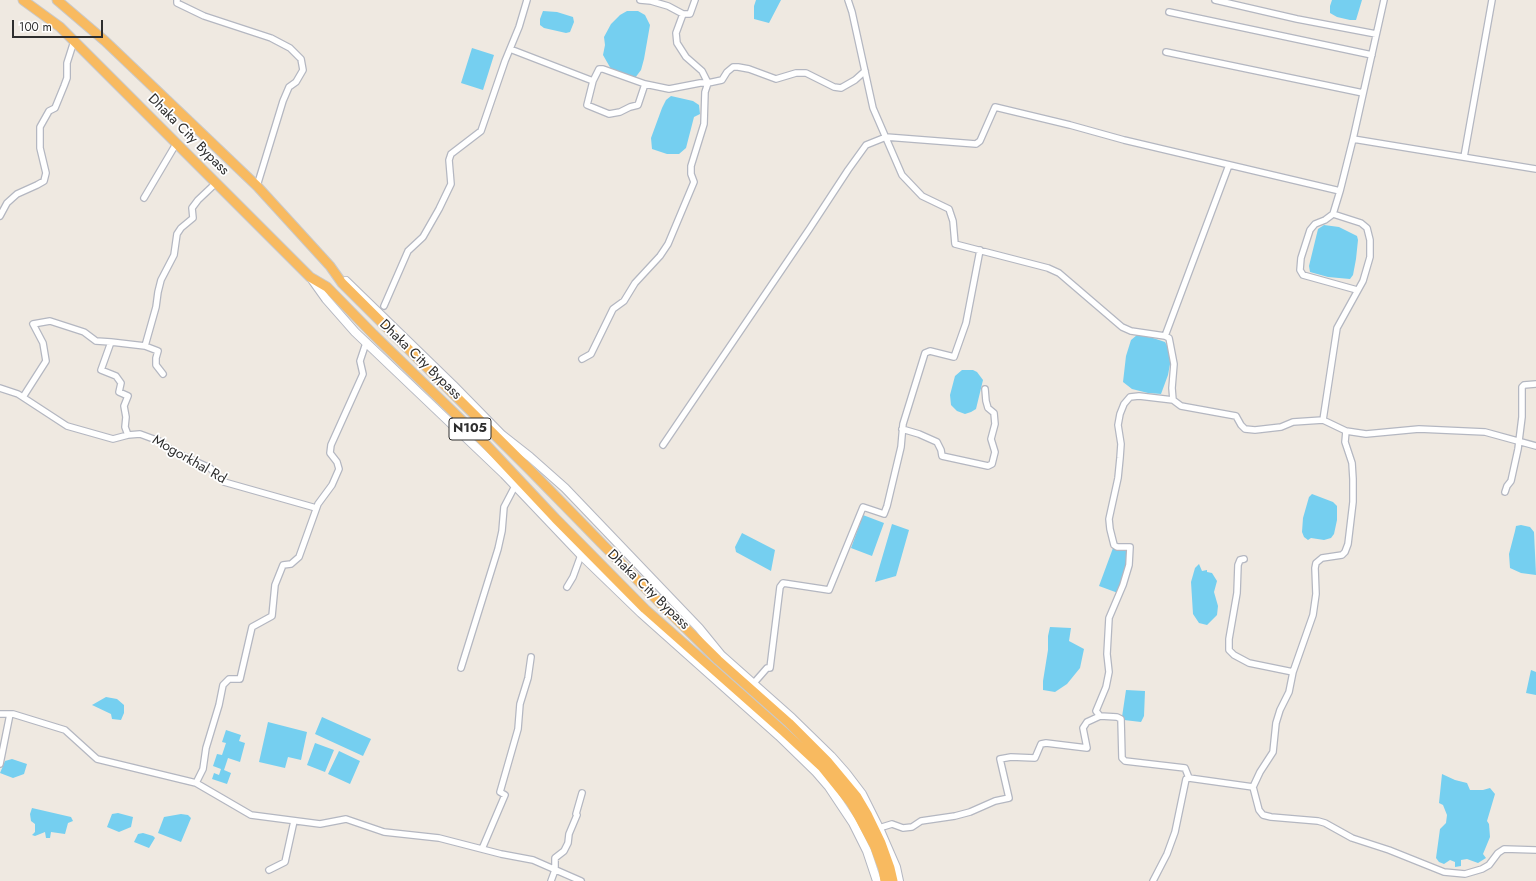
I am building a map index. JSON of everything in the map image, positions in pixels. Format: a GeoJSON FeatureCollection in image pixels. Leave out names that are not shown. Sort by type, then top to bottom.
{"type":"FeatureCollection","features":[{"type":"Feature","properties":{"kind":"highway","name":"Dhaka City Bypass"},"geometry":{"type":"LineString","coordinates":[[23,0],[60,26],[310,277],[327,287],[479,437],[560,524],[645,609],[822,767],[851,803],[860,817],[874,845],[886,881]]}},
{"type":"Feature","properties":{"kind":"highway","name":"Dhaka City Bypass"},"geometry":{"type":"LineString","coordinates":[[57,0],[106,41],[257,186],[332,269],[342,283],[529,469],[655,598],[729,670],[789,723],[827,761],[857,797],[867,814],[881,843],[893,881]]}},
{"type":"Feature","properties":{"kind":"main road"},"geometry":{"type":"LineString","coordinates":[[332,269],[448,380],[502,435],[566,488],[699,628],[721,655],[792,718],[846,773],[862,794],[879,828],[896,867],[899,881]]}},
{"type":"Feature","properties":{"kind":"main road"},"geometry":{"type":"LineString","coordinates":[[310,277],[338,314],[366,343],[515,486],[581,555],[642,613],[779,736],[816,772],[829,787],[853,823],[867,851],[876,881]]}},
{"type":"Feature","properties":{"kind":"street"},"geometry":{"type":"LineString","coordinates":[[177,0],[177,3],[204,16],[271,38],[290,48],[301,60],[303,70],[296,82],[289,87],[283,102],[257,186]]}},
{"type":"Feature","properties":{"kind":"street"},"geometry":{"type":"LineString","coordinates":[[384,306],[408,250],[423,236],[439,209],[451,184],[449,160],[451,154],[481,131],[519,27],[526,0]]}},
{"type":"Feature","properties":{"kind":"street"},"geometry":{"type":"LineString","coordinates":[[640,0],[651,1],[668,6],[683,14],[690,14],[695,0]]}},
{"type":"Feature","properties":{"kind":"street"},"geometry":{"type":"LineString","coordinates":[[848,0],[873,108],[902,175],[922,196],[949,209],[953,221],[955,244],[1048,268],[1058,273],[1122,327],[1131,331],[1165,336],[1169,338],[1174,364],[1172,388],[1173,400]]}},
{"type":"Feature","properties":{"kind":"street"},"geometry":{"type":"LineString","coordinates":[[1215,0],[1243,3],[1376,34]]}},
{"type":"Feature","properties":{"kind":"street"},"geometry":{"type":"LineString","coordinates":[[1357,290],[1303,275],[1300,270],[1301,258],[1310,230],[1315,224],[1326,220],[1333,214],[1353,139],[1384,0]]}},
{"type":"Feature","properties":{"kind":"street"},"geometry":{"type":"LineString","coordinates":[[1464,157],[1492,0]]}},
{"type":"Feature","properties":{"kind":"street"},"geometry":{"type":"LineString","coordinates":[[1169,12],[1372,55]]}},
{"type":"Feature","properties":{"kind":"street"},"geometry":{"type":"LineString","coordinates":[[582,359],[591,354],[613,309],[624,301],[636,283],[660,256],[668,244],[694,182],[691,174],[691,166],[704,124],[705,92],[708,83],[702,71],[686,57],[677,43],[676,33],[683,14]]}},
{"type":"Feature","properties":{"kind":"street"},"geometry":{"type":"LineString","coordinates":[[0,216],[7,203],[13,197],[37,186],[44,181],[46,173],[40,148],[40,127],[49,111],[55,108],[64,86],[67,78],[67,63],[74,41]]}},
{"type":"Feature","properties":{"kind":"street"},"geometry":{"type":"LineString","coordinates":[[510,49],[593,81]]}},
{"type":"Feature","properties":{"kind":"street"},"geometry":{"type":"LineString","coordinates":[[1166,52],[1363,93]]}},
{"type":"Feature","properties":{"kind":"street"},"geometry":{"type":"LineString","coordinates":[[645,84],[638,105],[620,112],[609,114],[587,105],[593,81],[599,69],[603,69],[645,84],[668,89],[722,80],[733,67],[749,69],[776,79],[796,73],[806,73],[834,87],[841,88],[855,80],[865,71]]}},
{"type":"Feature","properties":{"kind":"street"},"geometry":{"type":"LineString","coordinates":[[663,444],[866,144],[886,137],[976,144],[980,141],[994,107],[1340,191]]}},
{"type":"Feature","properties":{"kind":"street"},"geometry":{"type":"LineString","coordinates":[[1353,139],[1536,169]]}},
{"type":"Feature","properties":{"kind":"street"},"geometry":{"type":"LineString","coordinates":[[144,198],[176,144]]}},
{"type":"Feature","properties":{"kind":"street"},"geometry":{"type":"LineString","coordinates":[[1165,336],[1229,165]]}},
{"type":"Feature","properties":{"kind":"street"},"geometry":{"type":"LineString","coordinates":[[145,346],[156,307],[161,280],[174,255],[178,234],[181,228],[192,218],[192,208],[198,200],[216,183]]}},
{"type":"Feature","properties":{"kind":"street"},"geometry":{"type":"LineString","coordinates":[[1323,420],[1337,328],[1363,281],[1370,257],[1370,240],[1367,228],[1361,223],[1333,214]]}},
{"type":"Feature","properties":{"kind":"street"},"geometry":{"type":"LineString","coordinates":[[754,684],[767,668],[770,668],[780,587],[783,583],[828,590],[863,507],[884,514],[901,447],[902,429],[925,353],[930,351],[954,357],[966,323],[980,250]]}},
{"type":"Feature","properties":{"kind":"street"},"geometry":{"type":"LineString","coordinates":[[23,397],[46,361],[43,343],[33,324],[50,321],[84,332],[96,341],[145,346],[158,351],[156,365],[163,374]]}},
{"type":"Feature","properties":{"kind":"street"},"geometry":{"type":"LineString","coordinates":[[111,342],[101,370],[116,376],[121,383],[119,392],[128,396],[124,406],[126,417],[125,427],[128,435]]}},
{"type":"Feature","properties":{"kind":"street"},"geometry":{"type":"LineString","coordinates":[[196,783],[203,769],[206,748],[219,705],[223,685],[229,679],[240,679],[252,627],[272,616],[275,585],[280,571],[283,565],[291,564],[299,557],[316,508],[332,485],[339,469],[337,462],[330,453],[331,445],[363,374],[360,361],[366,343]]}},
{"type":"Feature","properties":{"kind":"street"},"geometry":{"type":"LineString","coordinates":[[1505,492],[1511,481],[1519,441],[1522,417],[1522,387],[1524,385],[1536,384]]}},
{"type":"Feature","properties":{"kind":"street","name":"Mogorkhal Rd"},"geometry":{"type":"LineString","coordinates":[[0,388],[18,394],[68,426],[113,439],[128,435],[140,434],[159,441],[172,451],[210,468],[224,482],[316,508]]}},
{"type":"Feature","properties":{"kind":"street"},"geometry":{"type":"LineString","coordinates":[[902,429],[919,434],[937,442],[942,456],[988,466],[992,464],[995,452],[991,439],[995,424],[994,413],[988,408],[985,389]]}},
{"type":"Feature","properties":{"kind":"street"},"geometry":{"type":"LineString","coordinates":[[1100,716],[1096,711],[1106,688],[1109,672],[1106,654],[1109,618],[1123,585],[1129,565],[1130,547],[1117,547],[1114,545],[1109,519],[1118,478],[1120,458],[1121,444],[1118,425],[1124,404],[1130,397],[1139,396],[1173,400],[1181,406],[1236,416],[1240,425],[1245,429],[1255,430],[1281,427],[1293,422],[1323,420],[1346,431],[1366,434],[1419,429],[1485,432],[1536,446]]}},
{"type":"Feature","properties":{"kind":"street"},"geometry":{"type":"LineString","coordinates":[[1346,431],[1345,442],[1352,463],[1353,479],[1348,544],[1342,555],[1322,558],[1316,563],[1314,615],[1293,672],[1289,692],[1280,710],[1276,723],[1272,752],[1253,787],[1259,810],[1263,815],[1270,817],[1318,821],[1325,823],[1352,838],[1389,850],[1444,872],[1465,874],[1482,869],[1489,866],[1498,853],[1504,849],[1536,850]]}},
{"type":"Feature","properties":{"kind":"street"},"geometry":{"type":"LineString","coordinates":[[461,668],[498,549],[502,531],[504,507],[515,486]]}},
{"type":"Feature","properties":{"kind":"street"},"geometry":{"type":"LineString","coordinates":[[567,587],[573,577],[581,555]]}},
{"type":"Feature","properties":{"kind":"street"},"geometry":{"type":"LineString","coordinates":[[1244,558],[1240,560],[1238,565],[1237,594],[1229,639],[1229,650],[1234,655],[1249,663],[1293,672]]}},
{"type":"Feature","properties":{"kind":"street"},"geometry":{"type":"LineString","coordinates":[[482,849],[505,795],[500,792],[518,729],[520,704],[528,678],[531,657]]}},
{"type":"Feature","properties":{"kind":"street"},"geometry":{"type":"LineString","coordinates":[[0,714],[10,714],[65,730],[97,759],[196,783],[250,815],[320,824],[346,819],[384,832],[439,838],[533,860],[581,881]]}},
{"type":"Feature","properties":{"kind":"street"},"geometry":{"type":"LineString","coordinates":[[0,764],[10,714]]}},
{"type":"Feature","properties":{"kind":"street"},"geometry":{"type":"LineString","coordinates":[[879,828],[892,824],[903,828],[912,827],[921,821],[955,816],[970,812],[995,800],[1009,798],[1000,759],[1011,757],[1035,758],[1041,744],[1046,743],[1087,748],[1083,728],[1087,722],[1100,716],[1117,717],[1121,719],[1122,758],[1125,761],[1185,768],[1189,778]]}},
{"type":"Feature","properties":{"kind":"street"},"geometry":{"type":"LineString","coordinates":[[1189,778],[1253,787]]}},
{"type":"Feature","properties":{"kind":"street"},"geometry":{"type":"LineString","coordinates":[[1153,881],[1167,854],[1175,832],[1186,779],[1189,778]]}},
{"type":"Feature","properties":{"kind":"street"},"geometry":{"type":"LineString","coordinates":[[551,881],[556,858],[564,851],[568,843],[569,834],[577,815],[582,793]]}},
{"type":"Feature","properties":{"kind":"street"},"geometry":{"type":"LineString","coordinates":[[269,870],[285,862],[294,821]]}},
{"type":"Feature","properties":{"kind":"water"},"geometry":{"type":"Polygon","coordinates":[[[756,0],[781,0],[769,23],[754,19],[754,6],[756,0]]]}},
{"type":"Feature","properties":{"kind":"water"},"geometry":{"type":"Polygon","coordinates":[[[1332,0],[1362,0],[1356,20],[1337,17],[1330,13],[1332,0]]]}},
{"type":"Feature","properties":{"kind":"water"},"geometry":{"type":"Polygon","coordinates":[[[543,11],[557,12],[573,17],[574,22],[570,32],[566,33],[544,28],[540,25],[540,19],[543,11]]]}},
{"type":"Feature","properties":{"kind":"water"},"geometry":{"type":"Polygon","coordinates":[[[627,11],[638,11],[645,15],[650,25],[641,70],[635,78],[611,69],[603,55],[605,45],[604,37],[611,24],[620,15],[627,11]]]}},
{"type":"Feature","properties":{"kind":"water"},"geometry":{"type":"Polygon","coordinates":[[[472,48],[494,55],[483,90],[461,83],[472,48]]]}},
{"type":"Feature","properties":{"kind":"water"},"geometry":{"type":"Polygon","coordinates":[[[671,96],[693,101],[699,105],[700,114],[694,117],[686,148],[679,154],[667,154],[652,149],[651,138],[662,108],[666,100],[671,96]]]}},
{"type":"Feature","properties":{"kind":"water"},"geometry":{"type":"Polygon","coordinates":[[[1324,225],[1339,227],[1357,236],[1356,259],[1353,275],[1350,279],[1328,277],[1310,272],[1309,266],[1318,229],[1324,225]]]}},
{"type":"Feature","properties":{"kind":"water"},"geometry":{"type":"Polygon","coordinates":[[[1137,335],[1165,342],[1170,351],[1171,359],[1168,375],[1161,394],[1148,393],[1132,389],[1123,382],[1126,356],[1131,340],[1137,335]]]}},
{"type":"Feature","properties":{"kind":"water"},"geometry":{"type":"Polygon","coordinates":[[[962,370],[973,370],[977,372],[983,380],[976,409],[965,414],[957,411],[951,405],[950,395],[955,376],[962,370]]]}},
{"type":"Feature","properties":{"kind":"water"},"geometry":{"type":"Polygon","coordinates":[[[1312,494],[1333,502],[1337,506],[1337,520],[1334,534],[1331,538],[1324,540],[1311,538],[1308,540],[1304,537],[1302,532],[1303,518],[1309,497],[1312,494]]]}},
{"type":"Feature","properties":{"kind":"water"},"geometry":{"type":"Polygon","coordinates":[[[863,515],[884,523],[872,556],[851,548],[863,515]]]}},
{"type":"Feature","properties":{"kind":"water"},"geometry":{"type":"Polygon","coordinates":[[[892,524],[909,530],[896,576],[875,582],[892,524]]]}},
{"type":"Feature","properties":{"kind":"water"},"geometry":{"type":"Polygon","coordinates":[[[1521,525],[1530,527],[1534,532],[1536,575],[1521,573],[1510,568],[1509,554],[1516,526],[1521,525]]]}},
{"type":"Feature","properties":{"kind":"water"},"geometry":{"type":"Polygon","coordinates":[[[742,533],[775,550],[771,571],[736,552],[735,547],[742,533]]]}},
{"type":"Feature","properties":{"kind":"water"},"geometry":{"type":"Polygon","coordinates":[[[1113,548],[1127,549],[1129,552],[1128,563],[1118,593],[1099,586],[1113,548]]]}},
{"type":"Feature","properties":{"kind":"water"},"geometry":{"type":"Polygon","coordinates":[[[1199,564],[1202,571],[1207,570],[1207,572],[1212,573],[1217,581],[1214,592],[1218,606],[1217,615],[1207,625],[1199,623],[1193,614],[1191,582],[1195,568],[1199,564]]]}},
{"type":"Feature","properties":{"kind":"water"},"geometry":{"type":"Polygon","coordinates":[[[1050,627],[1071,628],[1069,641],[1084,649],[1080,668],[1067,684],[1055,692],[1043,690],[1050,627]]]}},
{"type":"Feature","properties":{"kind":"water"},"geometry":{"type":"Polygon","coordinates":[[[1531,670],[1536,672],[1536,695],[1526,693],[1531,670]]]}},
{"type":"Feature","properties":{"kind":"water"},"geometry":{"type":"Polygon","coordinates":[[[1126,690],[1145,691],[1144,716],[1141,722],[1124,720],[1122,717],[1126,690]]]}},
{"type":"Feature","properties":{"kind":"water"},"geometry":{"type":"Polygon","coordinates":[[[106,697],[117,699],[124,705],[124,713],[121,720],[112,719],[111,714],[92,705],[106,697]]]}},
{"type":"Feature","properties":{"kind":"water"},"geometry":{"type":"Polygon","coordinates":[[[322,717],[371,739],[363,756],[315,734],[322,717]]]}},
{"type":"Feature","properties":{"kind":"water"},"geometry":{"type":"Polygon","coordinates":[[[268,722],[307,732],[301,760],[288,757],[285,768],[259,762],[268,722]]]}},
{"type":"Feature","properties":{"kind":"water"},"geometry":{"type":"Polygon","coordinates":[[[226,730],[241,735],[239,741],[245,743],[240,762],[228,758],[224,770],[231,773],[227,784],[212,779],[214,773],[219,775],[221,769],[213,766],[217,754],[222,755],[226,743],[222,742],[226,730]]]}},
{"type":"Feature","properties":{"kind":"water"},"geometry":{"type":"Polygon","coordinates":[[[315,743],[334,750],[325,772],[307,765],[315,743]]]}},
{"type":"Feature","properties":{"kind":"water"},"geometry":{"type":"Polygon","coordinates":[[[339,751],[360,761],[350,784],[328,774],[339,751]]]}},
{"type":"Feature","properties":{"kind":"water"},"geometry":{"type":"Polygon","coordinates":[[[12,759],[27,764],[24,774],[13,778],[0,773],[5,761],[12,759]]]}},
{"type":"Feature","properties":{"kind":"water"},"geometry":{"type":"Polygon","coordinates":[[[1442,774],[1455,780],[1467,783],[1470,790],[1483,790],[1490,788],[1495,794],[1487,821],[1489,824],[1490,837],[1483,854],[1486,858],[1478,863],[1467,859],[1461,860],[1461,866],[1455,867],[1455,862],[1450,860],[1444,864],[1439,862],[1436,858],[1440,829],[1446,823],[1447,815],[1443,805],[1439,803],[1442,774]]]}},
{"type":"Feature","properties":{"kind":"water"},"geometry":{"type":"Polygon","coordinates":[[[32,808],[71,817],[73,821],[68,823],[65,834],[51,832],[50,838],[46,838],[45,832],[35,836],[32,835],[35,832],[35,824],[31,821],[30,814],[32,808]]]}},
{"type":"Feature","properties":{"kind":"water"},"geometry":{"type":"Polygon","coordinates":[[[118,813],[133,817],[131,827],[119,832],[107,827],[112,814],[118,813]]]}},
{"type":"Feature","properties":{"kind":"water"},"geometry":{"type":"Polygon","coordinates":[[[181,814],[188,815],[191,818],[181,842],[158,833],[164,817],[181,814]]]}},
{"type":"Feature","properties":{"kind":"water"},"geometry":{"type":"Polygon","coordinates":[[[143,833],[155,838],[149,848],[134,842],[138,834],[143,833]]]}}]}
